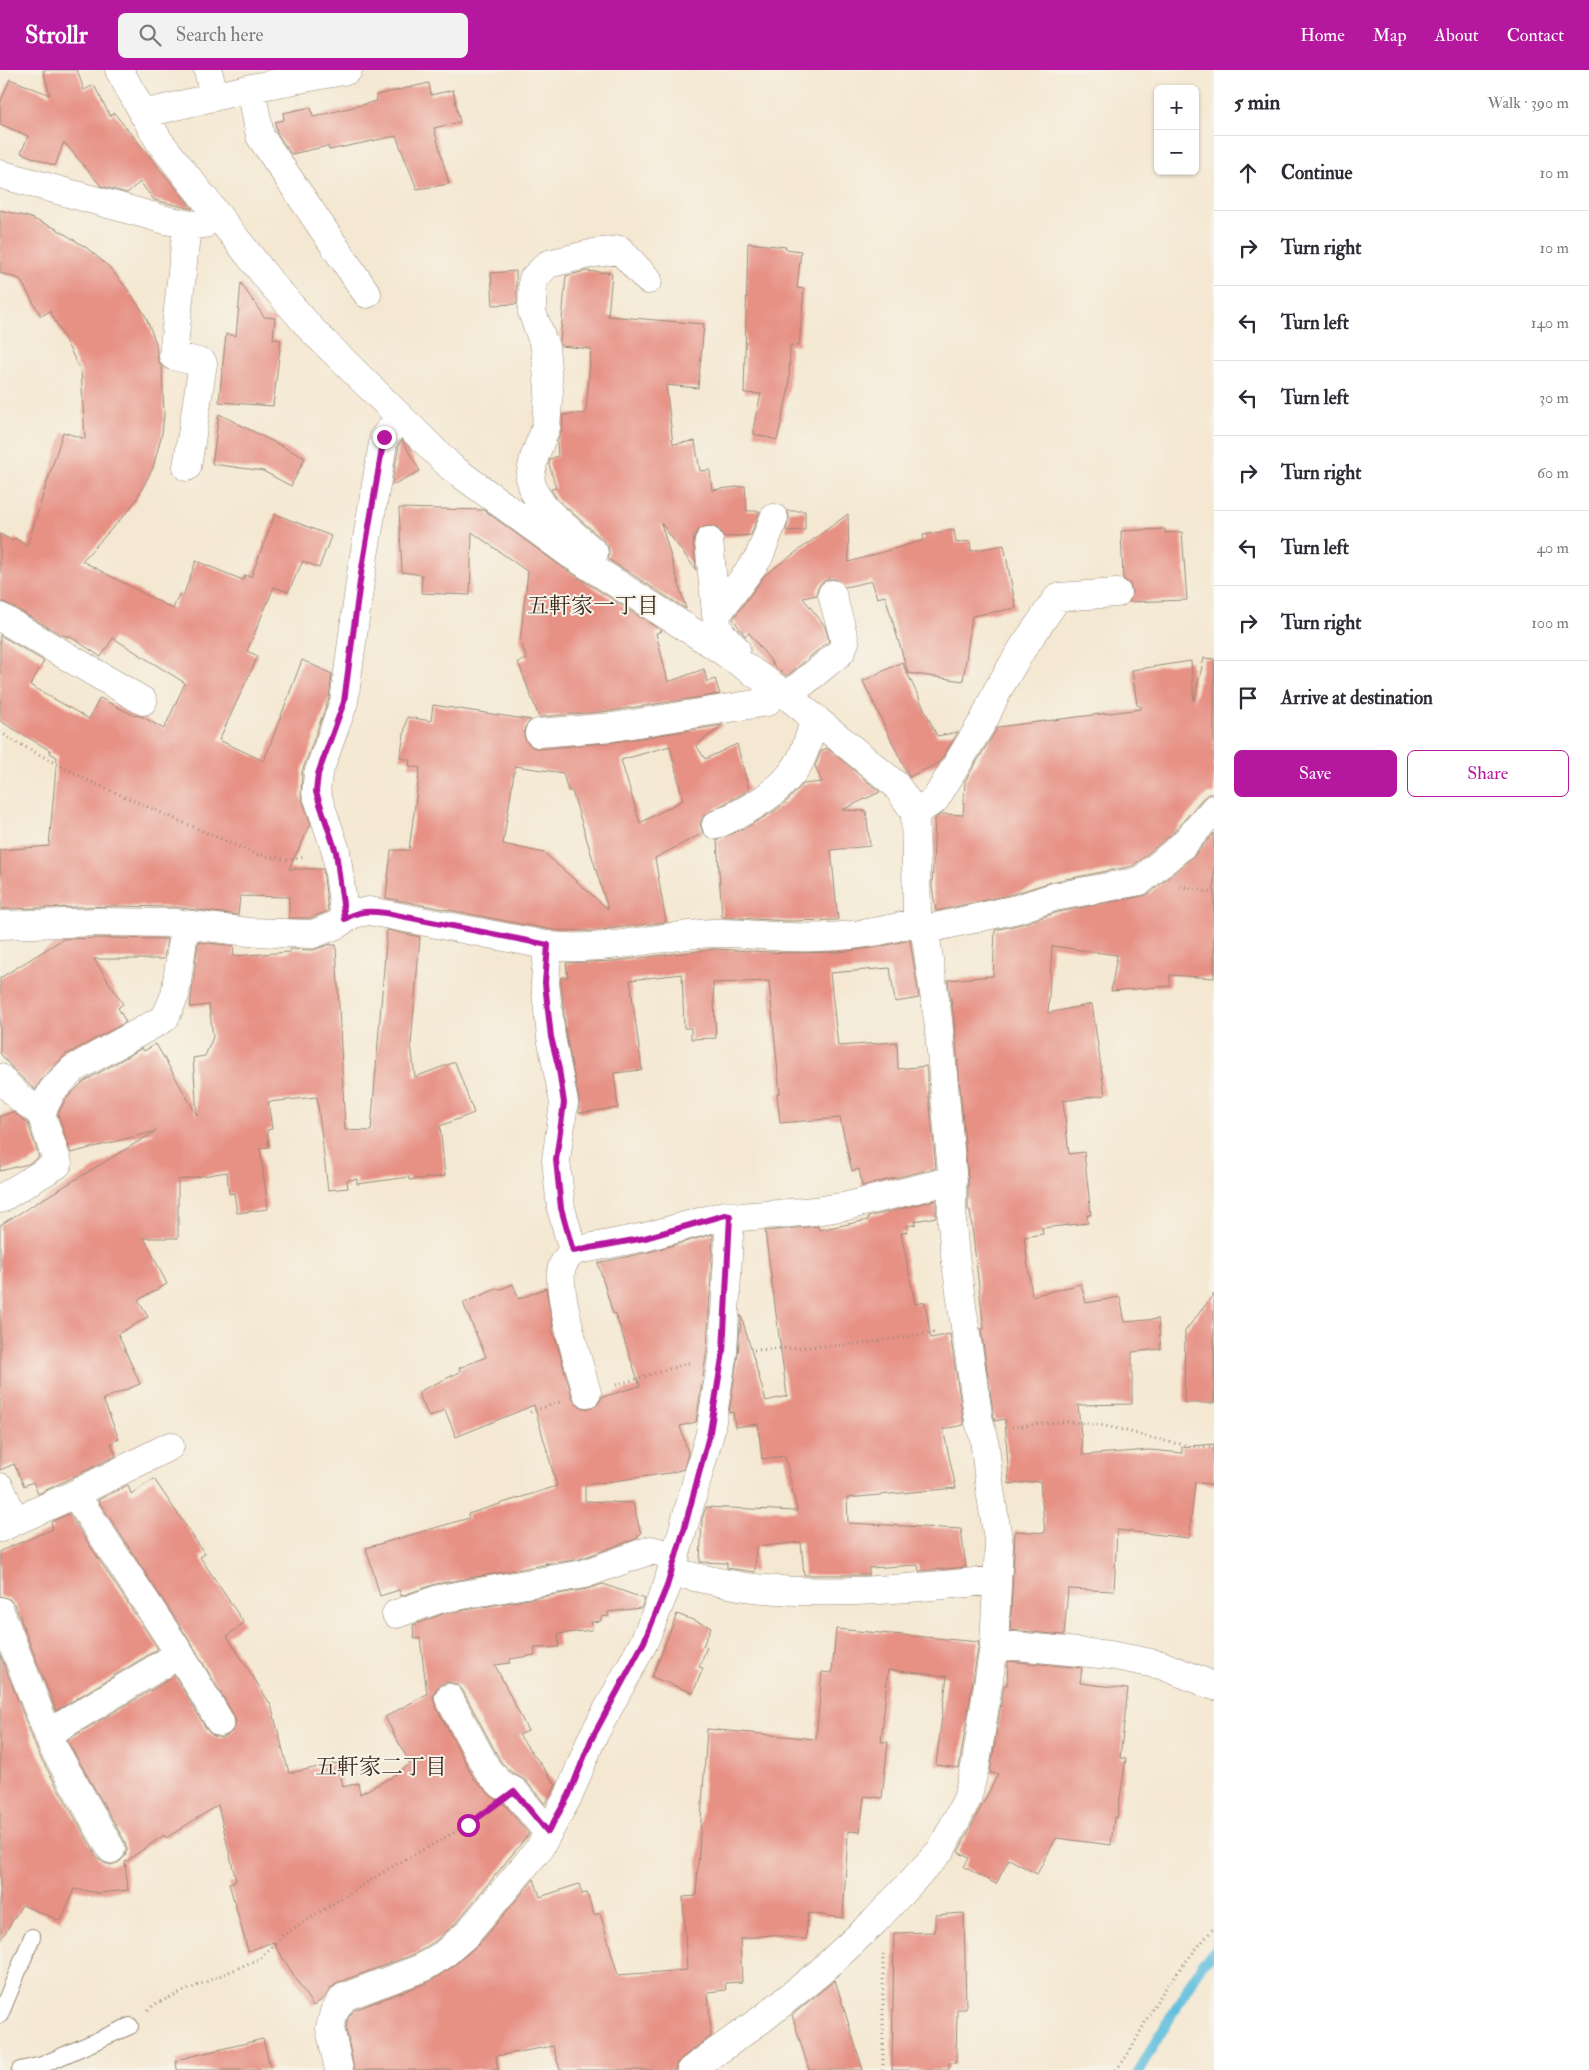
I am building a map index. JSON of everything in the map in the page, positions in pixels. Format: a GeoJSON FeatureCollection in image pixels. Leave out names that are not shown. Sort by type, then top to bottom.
{"type":"FeatureCollection","features":[{"type":"Feature","properties":{"kind":"street"},"geometry":{"type":"LineString","coordinates":[[120,70],[159,141],[270,283],[313,331],[451,467],[570,554],[782,692],[895,784],[915,812],[917,914],[926,939],[938,1020],[953,1180],[952,1224],[964,1327],[999,1544],[994,1644],[976,1763],[967,1799],[941,1850],[875,1921],[819,1974],[766,2016],[691,2070]]}},
{"type":"Feature","properties":{"kind":"street"},"geometry":{"type":"LineString","coordinates":[[208,70],[214,97]]}},
{"type":"Feature","properties":{"kind":"street"},"geometry":{"type":"LineString","coordinates":[[143,114],[251,88],[348,70]]}},
{"type":"Feature","properties":{"kind":"street"},"geometry":{"type":"LineString","coordinates":[[251,88],[260,136],[367,294]]}},
{"type":"Feature","properties":{"kind":"street"},"geometry":{"type":"LineString","coordinates":[[0,174],[187,225],[206,224],[218,218]]}},
{"type":"Feature","properties":{"kind":"street"},"geometry":{"type":"LineString","coordinates":[[186,467],[203,363],[173,356],[187,225]]}},
{"type":"Feature","properties":{"kind":"street"},"geometry":{"type":"LineString","coordinates":[[597,572],[603,562],[545,509],[534,492],[530,478],[534,458],[546,427],[549,390],[545,347],[532,312],[533,279],[548,264],[620,250],[648,280]]}},
{"type":"Feature","properties":{"kind":"street"},"geometry":{"type":"LineString","coordinates":[[345,919],[336,852],[316,792],[318,774],[344,702],[361,574],[384,437],[400,418]]}},
{"type":"Feature","properties":{"kind":"street"},"geometry":{"type":"LineString","coordinates":[[717,614],[760,557],[774,518]]}},
{"type":"Feature","properties":{"kind":"street"},"geometry":{"type":"LineString","coordinates":[[709,541],[718,624],[721,633],[736,648],[734,659]]}},
{"type":"Feature","properties":{"kind":"street"},"geometry":{"type":"LineString","coordinates":[[915,812],[935,800],[985,718],[997,691],[1022,648],[1058,598],[1118,593]]}},
{"type":"Feature","properties":{"kind":"street"},"geometry":{"type":"LineString","coordinates":[[539,733],[613,727],[767,702],[841,652],[845,642],[832,594]]}},
{"type":"Feature","properties":{"kind":"street"},"geometry":{"type":"LineString","coordinates":[[0,617],[143,701]]}},
{"type":"Feature","properties":{"kind":"street"},"geometry":{"type":"LineString","coordinates":[[716,825],[748,810],[778,787],[800,760],[815,718]]}},
{"type":"Feature","properties":{"kind":"street"},"geometry":{"type":"LineString","coordinates":[[0,925],[98,922],[185,925],[249,932],[313,934],[353,914],[369,911],[548,945],[574,948],[715,932],[810,938],[921,926],[1017,909],[1054,897],[1140,881],[1184,844],[1214,809]]}},
{"type":"Feature","properties":{"kind":"street"},"geometry":{"type":"LineString","coordinates":[[41,1113],[52,1091],[72,1069],[165,1018],[176,995],[185,925]]}},
{"type":"Feature","properties":{"kind":"street"},"geometry":{"type":"LineString","coordinates":[[548,945],[545,983],[551,1037],[559,1069],[564,1103],[556,1160],[561,1208],[573,1251]]}},
{"type":"Feature","properties":{"kind":"street"},"geometry":{"type":"LineString","coordinates":[[0,1078],[20,1098],[41,1113],[58,1164],[0,1199]]}},
{"type":"Feature","properties":{"kind":"street"},"geometry":{"type":"LineString","coordinates":[[587,1393],[563,1301],[560,1277],[562,1265],[573,1251],[645,1238],[725,1215],[740,1217],[815,1211],[847,1206],[953,1180]]}},
{"type":"Feature","properties":{"kind":"street"},"geometry":{"type":"LineString","coordinates":[[339,2070],[330,2028],[334,2012],[344,1997],[422,1968],[443,1955],[473,1927],[539,1850],[569,1795],[591,1740],[644,1642],[673,1564],[710,1432],[723,1352],[730,1216]]}},
{"type":"Feature","properties":{"kind":"street"},"geometry":{"type":"LineString","coordinates":[[0,1487],[7,1525],[75,1494],[170,1446]]}},
{"type":"Feature","properties":{"kind":"street"},"geometry":{"type":"LineString","coordinates":[[75,1494],[180,1654],[220,1722]]}},
{"type":"Feature","properties":{"kind":"street"},"geometry":{"type":"LineString","coordinates":[[396,1614],[439,1599],[584,1574],[651,1550],[673,1564],[746,1587],[819,1591],[926,1587],[998,1580]]}},
{"type":"Feature","properties":{"kind":"street"},"geometry":{"type":"LineString","coordinates":[[0,1611],[49,1732],[53,1747],[111,1849]]}},
{"type":"Feature","properties":{"kind":"street"},"geometry":{"type":"LineString","coordinates":[[994,1644],[1127,1659],[1162,1666],[1214,1686]]}},
{"type":"Feature","properties":{"kind":"street"},"geometry":{"type":"LineString","coordinates":[[49,1732],[180,1654]]}},
{"type":"Feature","properties":{"kind":"street"},"geometry":{"type":"LineString","coordinates":[[449,1698],[488,1771],[502,1785],[514,1791],[548,1832]]}},
{"type":"Feature","properties":{"kind":"lane"},"geometry":{"type":"LineString","coordinates":[[0,2015],[32,1937]]}},
{"type":"Feature","properties":{"kind":"lane"},"geometry":{"type":"LineString","coordinates":[[20,2070],[42,2065],[130,2026]]}},
{"type":"Feature","properties":{"kind":"path"},"geometry":{"type":"LineString","coordinates":[[0,732],[91,782],[256,854],[288,860],[336,852]]}},
{"type":"Feature","properties":{"kind":"path"},"geometry":{"type":"LineString","coordinates":[[982,1430],[1074,1422],[1124,1430],[1158,1441],[1194,1447],[1214,1447]]}},
{"type":"Feature","properties":{"kind":"path"},"geometry":{"type":"LineString","coordinates":[[130,2026],[157,2003],[261,1958],[282,1936],[388,1869],[468,1825],[514,1791]]}},
{"type":"Feature","properties":{"kind":"path"},"geometry":{"type":"LineString","coordinates":[[875,1921],[883,1939],[883,2070]]}},
{"type":"Feature","properties":{"kind":"path"},"geometry":{"type":"LineString","coordinates":[[1116,2070],[1125,2060],[1156,2004],[1214,1928]]}},
{"type":"Feature","properties":{"kind":"building"},"geometry":{"type":"Polygon","coordinates":[[[43,70],[77,70],[84,90],[94,85],[110,116],[114,113],[193,209],[154,200],[140,182],[127,193],[101,186],[64,142],[55,166],[21,153],[28,136],[0,124],[0,103],[10,79],[50,95],[43,70]]]}},
{"type":"Feature","properties":{"kind":"building"},"geometry":{"type":"Polygon","coordinates":[[[429,83],[431,95],[453,90],[460,122],[434,128],[449,184],[417,189],[396,136],[329,150],[328,146],[291,154],[277,133],[275,122],[284,120],[283,113],[311,107],[313,117],[377,101],[376,95],[429,83]]]}},
{"type":"Feature","properties":{"kind":"building"},"geometry":{"type":"Polygon","coordinates":[[[0,210],[28,217],[55,228],[87,248],[110,268],[145,315],[156,343],[158,361],[162,366],[164,415],[162,433],[153,468],[128,511],[82,561],[173,609],[179,594],[183,596],[196,561],[243,580],[245,575],[251,577],[275,514],[331,536],[319,568],[303,561],[288,592],[274,587],[247,651],[258,656],[219,740],[264,761],[302,660],[332,674],[329,698],[302,772],[301,797],[311,824],[289,869],[323,869],[328,911],[310,918],[289,918],[289,897],[240,896],[238,915],[174,907],[115,906],[1,909],[0,850],[49,846],[57,757],[50,753],[51,751],[0,721],[0,635],[44,661],[30,685],[89,719],[100,698],[135,716],[143,717],[164,729],[185,683],[113,638],[101,657],[68,635],[68,637],[60,634],[0,601],[0,534],[13,541],[15,538],[27,546],[63,432],[85,439],[81,371],[50,311],[41,316],[20,279],[0,273],[0,210]]]}},
{"type":"Feature","properties":{"kind":"building"},"geometry":{"type":"Polygon","coordinates":[[[748,243],[786,247],[785,249],[801,251],[797,288],[804,289],[799,346],[790,345],[789,388],[777,440],[754,434],[754,424],[761,394],[744,393],[748,243]]]}},
{"type":"Feature","properties":{"kind":"building"},"geometry":{"type":"Polygon","coordinates":[[[516,271],[517,304],[493,305],[491,273],[516,271]]]}},
{"type":"Feature","properties":{"kind":"building"},"geometry":{"type":"Polygon","coordinates":[[[586,271],[612,273],[608,316],[704,324],[698,388],[666,385],[673,444],[695,441],[700,471],[710,470],[712,490],[745,486],[747,511],[760,511],[751,535],[724,537],[715,527],[707,526],[700,529],[695,535],[693,542],[696,570],[661,523],[686,609],[608,559],[609,549],[605,542],[557,499],[551,489],[556,488],[549,464],[550,459],[558,456],[557,442],[562,429],[563,415],[586,413],[591,349],[561,346],[560,342],[566,276],[586,271]]]}},
{"type":"Feature","properties":{"kind":"building"},"geometry":{"type":"Polygon","coordinates":[[[241,283],[264,317],[275,318],[273,339],[281,340],[273,406],[219,402],[226,334],[236,336],[241,283]]]}},
{"type":"Feature","properties":{"kind":"building"},"geometry":{"type":"Polygon","coordinates":[[[219,414],[305,458],[291,486],[263,471],[212,464],[219,414]]]}},
{"type":"Feature","properties":{"kind":"building"},"geometry":{"type":"Polygon","coordinates":[[[402,440],[420,471],[392,485],[399,444],[402,440]]]}},
{"type":"Feature","properties":{"kind":"building"},"geometry":{"type":"Polygon","coordinates":[[[399,508],[484,510],[562,567],[662,631],[656,633],[668,682],[704,669],[707,682],[715,679],[720,694],[611,711],[539,717],[518,662],[527,659],[520,640],[528,572],[472,532],[470,595],[421,593],[422,575],[402,572],[399,508]]]}},
{"type":"Feature","properties":{"kind":"building"},"geometry":{"type":"Polygon","coordinates":[[[787,511],[805,511],[805,530],[786,531],[789,516],[787,511]]]}},
{"type":"Feature","properties":{"kind":"building"},"geometry":{"type":"Polygon","coordinates":[[[848,514],[849,562],[924,540],[923,535],[954,530],[956,543],[970,541],[971,551],[1004,545],[1016,608],[972,616],[963,681],[908,673],[885,596],[877,598],[872,581],[845,587],[836,579],[828,579],[821,583],[817,590],[817,595],[803,598],[825,626],[829,641],[787,676],[777,669],[749,633],[745,636],[733,619],[765,575],[848,514]]]}},
{"type":"Feature","properties":{"kind":"building"},"geometry":{"type":"Polygon","coordinates":[[[1165,529],[1165,533],[1182,532],[1187,600],[1129,602],[1132,591],[1130,584],[1123,579],[1121,531],[1165,529]]]}},
{"type":"Feature","properties":{"kind":"building"},"geometry":{"type":"Polygon","coordinates":[[[1204,658],[1214,659],[1214,794],[1208,794],[1202,799],[1173,833],[1133,866],[1051,882],[1013,894],[936,911],[932,887],[935,818],[942,814],[963,815],[965,781],[998,727],[1141,709],[1141,706],[1137,705],[1132,670],[1191,661],[1194,701],[1204,658]]]}},
{"type":"Feature","properties":{"kind":"building"},"geometry":{"type":"Polygon","coordinates":[[[902,662],[937,736],[958,732],[939,763],[909,777],[863,681],[902,662]]]}},
{"type":"Feature","properties":{"kind":"building"},"geometry":{"type":"Polygon","coordinates":[[[433,705],[531,720],[525,727],[524,735],[526,741],[532,747],[540,749],[615,742],[723,725],[696,745],[705,759],[737,744],[749,790],[703,816],[700,824],[703,833],[655,858],[666,922],[591,931],[553,930],[386,898],[391,850],[409,850],[420,768],[409,766],[410,760],[400,758],[407,717],[431,721],[433,705]],[[670,746],[621,760],[640,823],[683,800],[670,746]],[[515,766],[503,844],[544,853],[608,909],[572,791],[568,791],[563,773],[515,766]]]}},
{"type":"Feature","properties":{"kind":"building"},"geometry":{"type":"Polygon","coordinates":[[[827,748],[880,792],[842,810],[866,811],[870,846],[831,850],[838,920],[788,921],[722,917],[717,840],[747,827],[773,812],[786,802],[803,784],[822,782],[815,766],[821,751],[827,748]]]}},
{"type":"Feature","properties":{"kind":"building"},"geometry":{"type":"Polygon","coordinates":[[[1214,833],[1214,978],[1170,975],[1170,986],[1111,991],[1117,955],[1052,946],[1048,1013],[1092,1004],[1105,1095],[1063,1101],[1069,1154],[1084,1152],[1091,1215],[1087,1215],[1088,1223],[1042,1228],[1043,1234],[1024,1237],[1032,1296],[1081,1284],[1086,1303],[1120,1297],[1125,1322],[1158,1319],[1161,1349],[1132,1352],[1132,1404],[1078,1405],[1083,1455],[1150,1450],[1182,1453],[1182,1447],[1214,1444],[1214,1485],[1195,1482],[1189,1538],[1117,1530],[1114,1591],[1068,1589],[1064,1635],[1010,1630],[1015,1531],[1045,1533],[1040,1481],[1009,1484],[1005,1419],[995,1421],[994,1418],[981,1329],[984,1329],[970,1210],[968,1210],[968,1177],[954,1019],[948,980],[993,976],[995,930],[1022,924],[1058,912],[1143,896],[1150,893],[1194,856],[1214,833]]]}},
{"type":"Feature","properties":{"kind":"building"},"geometry":{"type":"Polygon","coordinates":[[[387,930],[420,937],[411,1044],[415,1077],[455,1062],[474,1113],[440,1126],[445,1176],[409,1180],[409,1177],[357,1184],[357,1179],[347,1180],[348,1188],[328,1190],[317,1097],[268,1102],[272,1129],[267,1130],[269,1147],[260,1148],[268,1209],[237,1213],[234,1193],[229,1194],[227,1172],[178,1180],[178,1238],[144,1238],[167,1284],[138,1300],[148,1317],[118,1334],[140,1384],[103,1399],[119,1439],[111,1443],[116,1456],[38,1494],[33,1482],[24,1486],[14,1464],[0,1470],[0,1225],[156,1131],[71,1153],[58,1114],[65,1100],[83,1082],[142,1048],[144,1051],[156,1044],[197,1115],[193,1058],[205,1056],[213,1037],[209,1005],[190,1007],[198,942],[234,946],[233,956],[290,952],[290,949],[313,950],[331,944],[336,945],[345,1130],[371,1131],[387,930]]]}},
{"type":"Feature","properties":{"kind":"building"},"geometry":{"type":"Polygon","coordinates":[[[63,939],[167,939],[164,959],[94,959],[123,1004],[118,1008],[126,1022],[65,1055],[41,1080],[35,1090],[12,1068],[0,1053],[0,978],[63,939]]]}},
{"type":"Feature","properties":{"kind":"building"},"geometry":{"type":"Polygon","coordinates":[[[910,940],[919,998],[895,1002],[890,968],[830,973],[838,1046],[897,1042],[898,1069],[926,1066],[936,1168],[862,1186],[859,1169],[852,1171],[840,1118],[780,1123],[777,1094],[780,1093],[769,981],[713,983],[716,1038],[691,1039],[691,1028],[684,1028],[682,974],[630,980],[642,1070],[614,1073],[618,1108],[579,1113],[579,1100],[566,1035],[561,983],[561,977],[568,977],[566,963],[614,961],[715,949],[787,953],[838,952],[873,948],[910,940]]]}},
{"type":"Feature","properties":{"kind":"building"},"geometry":{"type":"Polygon","coordinates":[[[13,1112],[28,1123],[39,1157],[28,1164],[0,1171],[0,1116],[13,1112]]]}},
{"type":"Feature","properties":{"kind":"building"},"geometry":{"type":"Polygon","coordinates":[[[936,1200],[936,1217],[915,1221],[916,1224],[907,1226],[907,1232],[901,1233],[915,1304],[925,1302],[931,1338],[950,1334],[964,1425],[943,1429],[956,1488],[847,1498],[848,1523],[961,1529],[966,1567],[919,1571],[918,1565],[869,1568],[869,1575],[804,1575],[801,1542],[756,1547],[755,1572],[727,1568],[727,1563],[700,1562],[702,1519],[706,1507],[797,1511],[785,1456],[762,1459],[758,1424],[735,1427],[733,1412],[729,1413],[738,1354],[741,1315],[766,1401],[787,1396],[765,1231],[818,1226],[819,1230],[868,1220],[868,1217],[936,1200]]]}},
{"type":"Feature","properties":{"kind":"building"},"geometry":{"type":"Polygon","coordinates":[[[713,1234],[707,1350],[696,1422],[680,1426],[688,1453],[684,1469],[670,1473],[585,1485],[585,1501],[633,1503],[641,1534],[638,1535],[638,1538],[580,1559],[545,1563],[549,1564],[436,1584],[401,1596],[399,1590],[380,1596],[366,1548],[469,1518],[468,1514],[557,1486],[534,1405],[456,1437],[445,1410],[429,1417],[418,1392],[460,1372],[459,1368],[486,1357],[463,1303],[513,1284],[519,1299],[546,1288],[553,1327],[551,1328],[572,1397],[576,1404],[583,1408],[591,1408],[598,1404],[602,1397],[640,1386],[615,1313],[613,1314],[598,1263],[649,1252],[713,1234]]]}},
{"type":"Feature","properties":{"kind":"building"},"geometry":{"type":"Polygon","coordinates":[[[1214,1294],[1214,1403],[1184,1403],[1185,1331],[1214,1294]]]}},
{"type":"Feature","properties":{"kind":"building"},"geometry":{"type":"Polygon","coordinates":[[[154,1479],[205,1554],[200,1557],[244,1623],[227,1636],[271,1705],[289,1773],[338,1763],[343,1787],[358,1783],[360,1794],[390,1778],[410,1764],[385,1717],[427,1694],[420,1638],[414,1639],[413,1625],[443,1614],[587,1589],[603,1584],[645,1599],[641,1608],[608,1612],[609,1616],[601,1617],[601,1621],[591,1622],[592,1630],[558,1634],[559,1647],[534,1648],[535,1655],[510,1659],[510,1663],[495,1665],[528,1731],[519,1735],[556,1785],[545,1804],[526,1781],[511,1772],[501,1762],[458,1685],[449,1682],[441,1684],[436,1689],[433,1697],[435,1705],[474,1779],[491,1796],[504,1804],[529,1834],[456,1923],[434,1942],[415,1954],[339,1982],[331,1988],[324,1998],[313,2006],[273,1942],[248,1951],[229,1883],[236,1881],[218,1805],[166,1838],[164,1835],[125,1862],[128,1890],[99,1893],[74,1889],[61,1921],[22,1905],[0,1941],[0,1654],[39,1755],[97,1857],[104,1863],[111,1865],[119,1862],[125,1856],[127,1850],[125,1842],[67,1740],[175,1676],[207,1730],[212,1735],[221,1738],[228,1735],[234,1729],[236,1721],[233,1714],[193,1646],[98,1500],[128,1485],[131,1494],[154,1479]]]}},
{"type":"Feature","properties":{"kind":"building"},"geometry":{"type":"Polygon","coordinates":[[[69,1514],[158,1649],[56,1711],[15,1605],[9,1599],[0,1596],[0,1551],[53,1529],[51,1522],[69,1514]]]}},
{"type":"Feature","properties":{"kind":"building"},"geometry":{"type":"Polygon","coordinates":[[[677,1614],[711,1627],[703,1646],[707,1647],[699,1667],[703,1668],[693,1693],[652,1677],[677,1614]]]}},
{"type":"Feature","properties":{"kind":"building"},"geometry":{"type":"Polygon","coordinates":[[[836,1629],[979,1642],[959,1768],[936,1765],[947,1676],[888,1670],[881,1742],[888,1742],[882,1798],[864,1796],[860,1832],[848,1831],[843,1918],[808,1913],[806,1939],[770,1935],[740,1939],[742,1982],[725,1983],[726,1990],[708,1992],[711,2036],[682,2058],[677,2063],[676,2070],[560,2070],[553,2046],[496,2056],[498,2070],[354,2070],[346,2028],[348,2018],[354,2010],[427,1983],[451,1968],[479,1944],[534,1879],[540,1897],[579,1884],[582,1894],[587,1893],[594,1915],[600,1913],[618,1975],[687,1970],[683,1897],[696,1896],[707,1729],[816,1739],[822,1672],[832,1673],[836,1629]]]}},
{"type":"Feature","properties":{"kind":"building"},"geometry":{"type":"Polygon","coordinates":[[[1008,1661],[1082,1668],[1080,1683],[1128,1689],[1120,1758],[1126,1759],[1117,1818],[1114,1817],[1111,1845],[1056,1838],[1037,1874],[1009,1859],[996,1884],[964,1867],[969,1858],[958,1852],[998,1774],[990,1773],[1004,1685],[1007,1685],[1008,1661]]]}},
{"type":"Feature","properties":{"kind":"building"},"geometry":{"type":"Polygon","coordinates":[[[964,1913],[966,2009],[957,2009],[956,2063],[949,2063],[949,2070],[892,2070],[894,1933],[935,1932],[935,1915],[964,1913]]]}},
{"type":"Feature","properties":{"kind":"building"},"geometry":{"type":"Polygon","coordinates":[[[835,1980],[863,2070],[809,2070],[792,2015],[835,1980]]]}},
{"type":"Feature","properties":{"kind":"building"},"geometry":{"type":"Polygon","coordinates":[[[263,2039],[271,2070],[177,2070],[176,2060],[263,2039]]]}},
{"type":"Feature","properties":{"kind":"waterway"},"geometry":{"type":"LineString","coordinates":[[1139,2070],[1203,1963],[1214,1951]]}},
{"type":"Feature","properties":{"kind":"district","name":"五軒家一丁目"},"geometry":{"type":"Point","coordinates":[593,606]}},
{"type":"Feature","properties":{"kind":"district","name":"五軒家二丁目"},"geometry":{"type":"Point","coordinates":[381,1767]}},
{"type":"Feature","properties":{"kind":"route"},"geometry":{"type":"LineString","coordinates":[[384,437],[361,574],[350,669],[344,702],[318,774],[316,792],[340,869],[345,919],[353,914],[369,911],[386,913],[548,945],[545,983],[551,1037],[559,1069],[564,1103],[556,1160],[561,1208],[573,1251],[645,1238],[725,1215],[730,1216],[723,1352],[710,1432],[667,1586],[644,1642],[591,1740],[569,1795],[548,1832],[514,1791],[468,1825]]}}]}
